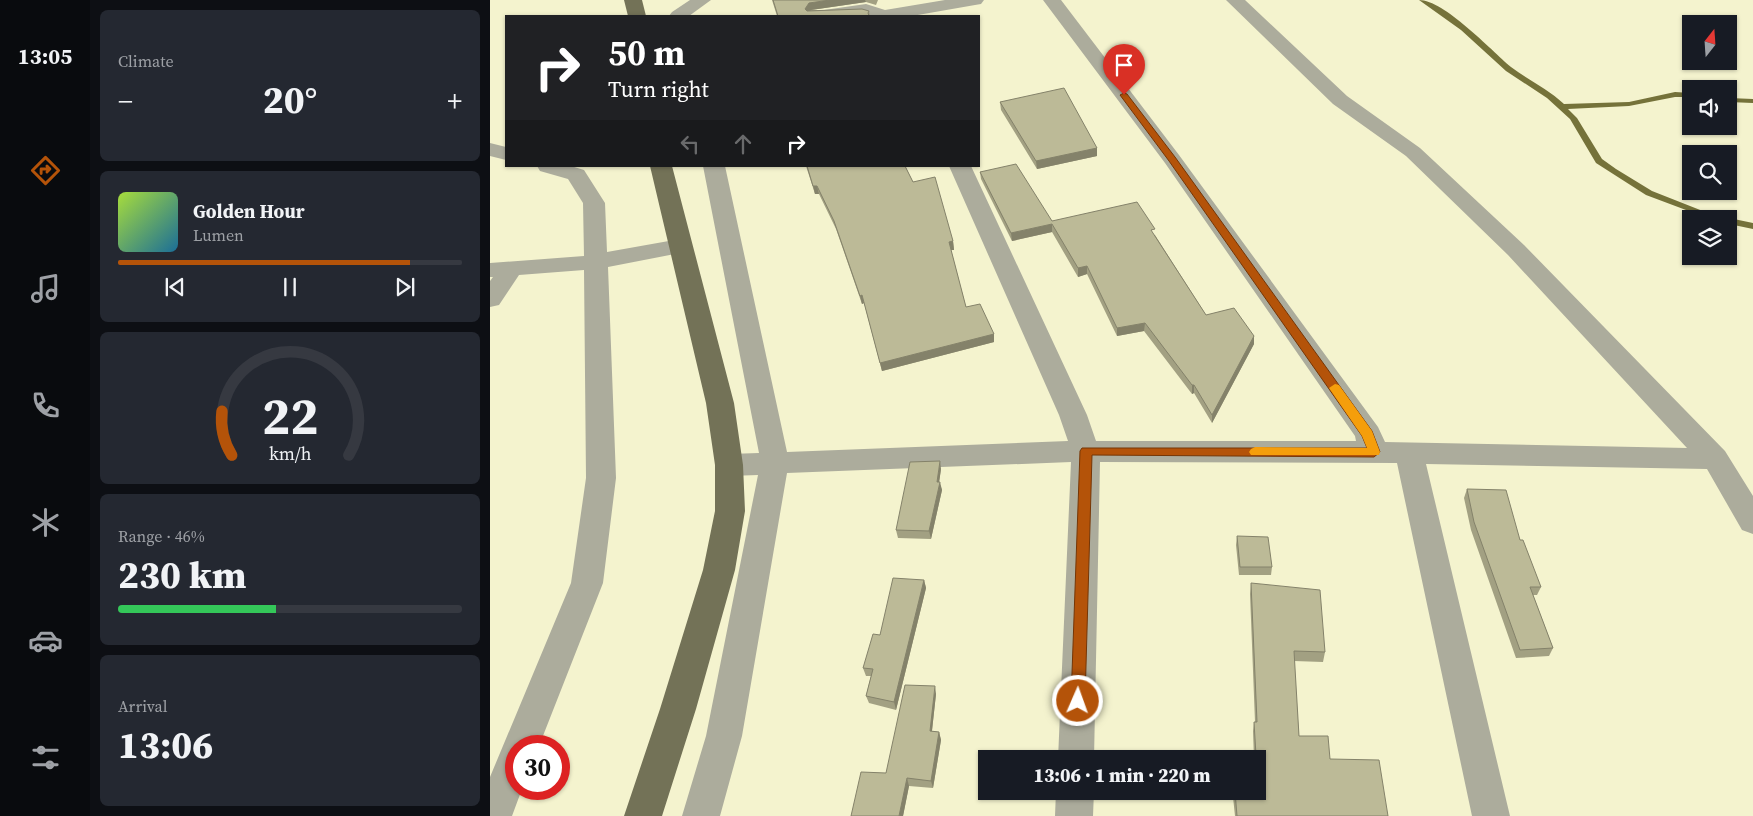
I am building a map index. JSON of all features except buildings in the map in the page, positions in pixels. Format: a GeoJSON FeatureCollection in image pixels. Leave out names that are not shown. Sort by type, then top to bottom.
{"type":"FeatureCollection","features":[{"type":"Feature","properties":{"kind":"main road"},"geometry":{"type":"LineString","coordinates":[[633,0],[637,15]]}},
{"type":"Feature","properties":{"kind":"main road"},"geometry":{"type":"LineString","coordinates":[[643,816],[678,709],[719,570],[730,511],[729,465],[720,403],[661,167]]}},
{"type":"Feature","properties":{"kind":"street"},"geometry":{"type":"LineString","coordinates":[[680,15],[702,0]]}},
{"type":"Feature","properties":{"kind":"street"},"geometry":{"type":"LineString","coordinates":[[889,15],[975,0]]}},
{"type":"Feature","properties":{"kind":"street"},"geometry":{"type":"LineString","coordinates":[[1052,0],[1206,208],[1368,434],[1374,452]]}},
{"type":"Feature","properties":{"kind":"street"},"geometry":{"type":"LineString","coordinates":[[1235,0],[1340,100],[1413,152],[1509,244],[1715,459],[1753,522]]}},
{"type":"Feature","properties":{"kind":"street"},"geometry":{"type":"LineString","coordinates":[[824,15],[866,9],[881,15]]}},
{"type":"Feature","properties":{"kind":"street"},"geometry":{"type":"LineString","coordinates":[[490,149],[505,154]]}},
{"type":"Feature","properties":{"kind":"street"},"geometry":{"type":"LineString","coordinates":[[525,735],[587,583],[601,478],[594,262],[594,203],[576,175],[551,167]]}},
{"type":"Feature","properties":{"kind":"street"},"geometry":{"type":"LineString","coordinates":[[700,816],[724,736],[776,462],[714,167]]}},
{"type":"Feature","properties":{"kind":"street"},"geometry":{"type":"LineString","coordinates":[[960,167],[1073,415],[1086,451],[1076,750]]}},
{"type":"Feature","properties":{"kind":"street"},"geometry":{"type":"LineString","coordinates":[[490,299],[501,269],[594,262],[680,246]]}},
{"type":"Feature","properties":{"kind":"street"},"geometry":{"type":"LineString","coordinates":[[729,465],[1086,451],[1374,452],[1410,455],[1715,459]]}},
{"type":"Feature","properties":{"kind":"street"},"geometry":{"type":"LineString","coordinates":[[1410,455],[1491,816]]}},
{"type":"Feature","properties":{"kind":"street"},"geometry":{"type":"LineString","coordinates":[[493,816],[505,786]]}},
{"type":"Feature","properties":{"kind":"street"},"geometry":{"type":"LineString","coordinates":[[1074,816],[1075,800]]}},
{"type":"Feature","properties":{"kind":"waterway"},"geometry":{"type":"LineString","coordinates":[[1423,0],[1464,28],[1509,69],[1550,96],[1573,118],[1599,161],[1649,193],[1695,210]]}},
{"type":"Feature","properties":{"kind":"waterway"},"geometry":{"type":"LineString","coordinates":[[1562,107],[1629,104],[1682,94]]}},
{"type":"Feature","properties":{"kind":"waterway"},"geometry":{"type":"LineString","coordinates":[[1737,100],[1753,101]]}},
{"type":"Feature","properties":{"kind":"waterway"},"geometry":{"type":"LineString","coordinates":[[1737,223],[1753,226]]}},
{"type":"Feature","properties":{"kind":"slow traffic"},"geometry":{"type":"LineString","coordinates":[[1255,452],[1374,452],[1368,434],[1335,388]]}},
{"type":"Feature","properties":{"kind":"route"},"geometry":{"type":"LineString","coordinates":[[1078,701],[1086,451],[1374,452],[1368,434],[1172,159],[1124,95]]}}]}
